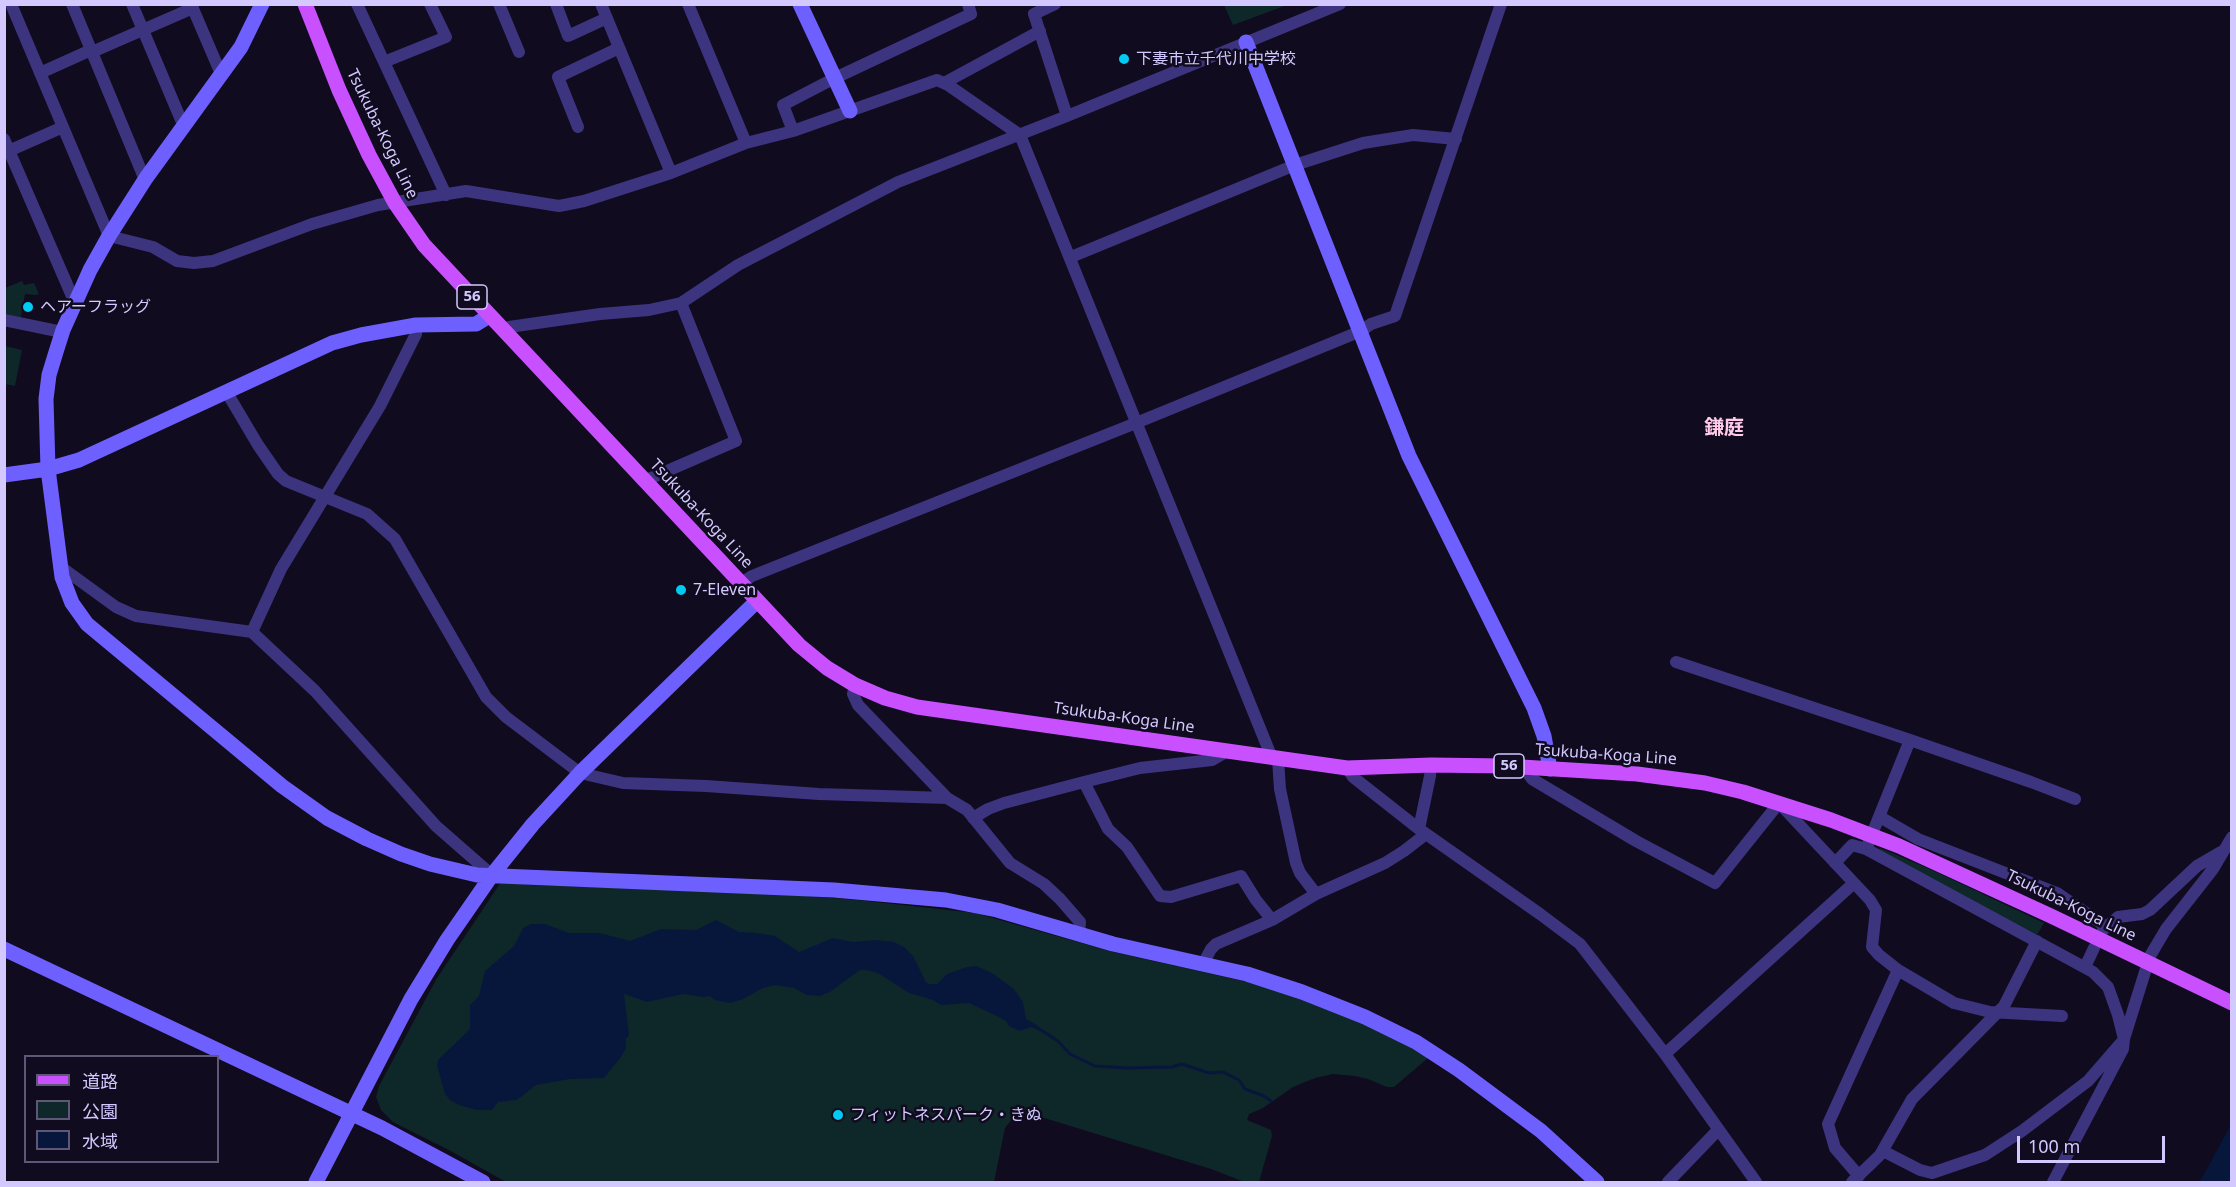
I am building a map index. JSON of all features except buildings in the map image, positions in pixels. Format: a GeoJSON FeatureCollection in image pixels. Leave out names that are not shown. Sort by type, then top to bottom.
{"type":"FeatureCollection","features":[{"type":"Feature","properties":{"kind":"main road","name":"Tsukuba-Koga Line"},"geometry":{"type":"LineString","coordinates":[[305,4],[339,90],[369,155],[395,203],[424,245],[757,601],[813,657],[855,685],[885,698],[917,707],[1347,768],[1431,765],[1550,769],[1673,777],[1714,785],[1779,803],[1869,842],[1942,864],[2232,1004]]}},
{"type":"Feature","properties":{"kind":"street"},"geometry":{"type":"LineString","coordinates":[[11,4],[109,236]]}},
{"type":"Feature","properties":{"kind":"street"},"geometry":{"type":"LineString","coordinates":[[72,4],[145,180]]}},
{"type":"Feature","properties":{"kind":"street"},"geometry":{"type":"LineString","coordinates":[[132,4],[184,127]]}},
{"type":"Feature","properties":{"kind":"street"},"geometry":{"type":"LineString","coordinates":[[262,4],[241,47],[145,180],[109,236],[75,303],[52,363],[47,391],[48,469],[61,567],[69,596],[87,624],[282,786],[327,818],[367,839],[411,857],[463,873],[834,890],[946,900],[997,910],[1079,935],[1247,974],[1302,992],[1389,1028],[1416,1042],[1459,1070],[1541,1131],[1597,1182]]}},
{"type":"Feature","properties":{"kind":"street"},"geometry":{"type":"LineString","coordinates":[[357,4],[446,195]]}},
{"type":"Feature","properties":{"kind":"street"},"geometry":{"type":"LineString","coordinates":[[384,62],[446,37],[430,4]]}},
{"type":"Feature","properties":{"kind":"street"},"geometry":{"type":"LineString","coordinates":[[499,4],[519,52]]}},
{"type":"Feature","properties":{"kind":"street"},"geometry":{"type":"LineString","coordinates":[[555,4],[568,36],[607,18]]}},
{"type":"Feature","properties":{"kind":"street"},"geometry":{"type":"LineString","coordinates":[[601,4],[671,173]]}},
{"type":"Feature","properties":{"kind":"street"},"geometry":{"type":"LineString","coordinates":[[688,4],[746,143]]}},
{"type":"Feature","properties":{"kind":"street"},"geometry":{"type":"LineString","coordinates":[[800,4],[833,79],[850,111]]}},
{"type":"Feature","properties":{"kind":"street"},"geometry":{"type":"LineString","coordinates":[[794,131],[783,105],[971,14],[968,4]]}},
{"type":"Feature","properties":{"kind":"street"},"geometry":{"type":"LineString","coordinates":[[1055,4],[1034,14],[1067,116]]}},
{"type":"Feature","properties":{"kind":"street"},"geometry":{"type":"LineString","coordinates":[[502,330],[508,327],[600,314],[649,310],[681,303],[747,260],[898,182],[1020,135],[1341,4]]}},
{"type":"Feature","properties":{"kind":"street"},"geometry":{"type":"LineString","coordinates":[[741,583],[752,576],[1136,423],[1395,316],[1501,4]]}},
{"type":"Feature","properties":{"kind":"street"},"geometry":{"type":"LineString","coordinates":[[40,73],[143,30],[192,6],[221,74]]}},
{"type":"Feature","properties":{"kind":"street"},"geometry":{"type":"LineString","coordinates":[[944,83],[1040,31]]}},
{"type":"Feature","properties":{"kind":"street"},"geometry":{"type":"LineString","coordinates":[[1246,42],[1409,456],[1534,708],[1544,736],[1550,769]]}},
{"type":"Feature","properties":{"kind":"street"},"geometry":{"type":"LineString","coordinates":[[578,127],[558,77],[619,48]]}},
{"type":"Feature","properties":{"kind":"street"},"geometry":{"type":"LineString","coordinates":[[109,236],[153,248],[177,261],[194,263],[227,257],[312,224],[378,205],[466,191],[559,206],[584,201],[671,173],[746,143],[794,131],[938,80],[944,83],[1020,135],[1275,758],[1296,863],[1300,873],[1316,894]]}},
{"type":"Feature","properties":{"kind":"street"},"geometry":{"type":"LineString","coordinates":[[7,152],[63,127]]}},
{"type":"Feature","properties":{"kind":"street"},"geometry":{"type":"LineString","coordinates":[[1071,257],[1295,165],[1364,143],[1413,135],[1456,139]]}},
{"type":"Feature","properties":{"kind":"street"},"geometry":{"type":"LineString","coordinates":[[4,139],[7,152],[75,303]]}},
{"type":"Feature","properties":{"kind":"street"},"geometry":{"type":"LineString","coordinates":[[644,481],[736,441],[681,303]]}},
{"type":"Feature","properties":{"kind":"street"},"geometry":{"type":"LineString","coordinates":[[4,475],[48,469],[79,460],[332,343],[416,325],[476,324],[489,316]]}},
{"type":"Feature","properties":{"kind":"street"},"geometry":{"type":"LineString","coordinates":[[4,320],[62,332]]}},
{"type":"Feature","properties":{"kind":"street"},"geometry":{"type":"LineString","coordinates":[[252,632],[281,569],[380,406],[416,334],[416,325]]}},
{"type":"Feature","properties":{"kind":"street"},"geometry":{"type":"LineString","coordinates":[[226,391],[278,474],[286,481],[367,514],[395,539],[486,697],[506,717],[580,773],[623,783],[855,796],[947,798]]}},
{"type":"Feature","properties":{"kind":"street"},"geometry":{"type":"LineString","coordinates":[[61,567],[116,607],[136,616],[252,632],[315,691],[436,826],[492,875]]}},
{"type":"Feature","properties":{"kind":"street"},"geometry":{"type":"LineString","coordinates":[[316,1182],[411,999],[447,940],[492,875],[580,773],[757,601]]}},
{"type":"Feature","properties":{"kind":"street"},"geometry":{"type":"LineString","coordinates":[[1676,662],[1910,740],[2075,799]]}},
{"type":"Feature","properties":{"kind":"street"},"geometry":{"type":"LineString","coordinates":[[855,685],[853,694],[858,705],[947,798],[960,805],[974,818],[1010,863],[1044,884],[1076,917],[1081,926],[1079,935]]}},
{"type":"Feature","properties":{"kind":"street"},"geometry":{"type":"LineString","coordinates":[[1869,842],[1910,740]]}},
{"type":"Feature","properties":{"kind":"street"},"geometry":{"type":"LineString","coordinates":[[974,818],[1004,803],[1140,768],[1212,760],[1229,750]]}},
{"type":"Feature","properties":{"kind":"street"},"geometry":{"type":"LineString","coordinates":[[1203,964],[1216,944],[1272,920],[1316,894],[1385,863],[1404,851],[1422,831],[1431,765]]}},
{"type":"Feature","properties":{"kind":"street"},"geometry":{"type":"LineString","coordinates":[[1347,768],[1353,777],[1422,831],[1580,944],[1665,1054],[1756,1182]]}},
{"type":"Feature","properties":{"kind":"street"},"geometry":{"type":"LineString","coordinates":[[1528,768],[1532,779],[1636,841],[1714,883],[1779,803],[1874,905],[1876,916],[1872,946],[1879,955],[1898,970],[1954,1003],[1998,1012],[2062,1016]]}},
{"type":"Feature","properties":{"kind":"street"},"geometry":{"type":"LineString","coordinates":[[1084,782],[1108,828],[1127,847],[1160,896],[1171,897],[1241,876],[1272,920]]}},
{"type":"Feature","properties":{"kind":"street"},"geometry":{"type":"LineString","coordinates":[[1880,817],[1918,839],[2057,894],[2104,928],[2118,917],[2142,914],[2150,910],[2197,866],[2225,850]]}},
{"type":"Feature","properties":{"kind":"street"},"geometry":{"type":"LineString","coordinates":[[2053,1182],[2119,1058],[2147,962],[2166,929],[2225,850],[2232,837]]}},
{"type":"Feature","properties":{"kind":"street"},"geometry":{"type":"LineString","coordinates":[[1834,863],[1852,845],[1869,842],[2085,967],[2100,977],[2108,987],[2124,1039]]}},
{"type":"Feature","properties":{"kind":"street"},"geometry":{"type":"LineString","coordinates":[[1665,1054],[1854,883]]}},
{"type":"Feature","properties":{"kind":"street"},"geometry":{"type":"LineString","coordinates":[[1858,1177],[1882,1151],[1912,1100],[2004,1006],[2037,940]]}},
{"type":"Feature","properties":{"kind":"street"},"geometry":{"type":"LineString","coordinates":[[2085,967],[2094,948]]}},
{"type":"Feature","properties":{"kind":"street"},"geometry":{"type":"LineString","coordinates":[[4,949],[350,1113],[483,1182]]}},
{"type":"Feature","properties":{"kind":"street"},"geometry":{"type":"LineString","coordinates":[[1870,1182],[1858,1177],[1835,1148],[1828,1125],[1898,970]]}},
{"type":"Feature","properties":{"kind":"street"},"geometry":{"type":"LineString","coordinates":[[1882,1151],[1920,1170],[1932,1173],[1984,1155],[2022,1131],[2088,1081],[2124,1039]]}},
{"type":"Feature","properties":{"kind":"street"},"geometry":{"type":"LineString","coordinates":[[1668,1182],[1718,1130]]}},
{"type":"Feature","properties":{"kind":"green space"},"geometry":{"type":"Polygon","coordinates":[[[1224,5],[1287,5],[1233,25],[1224,5]]]}},
{"type":"Feature","properties":{"kind":"green space"},"geometry":{"type":"Polygon","coordinates":[[[22,281],[24,285],[34,283],[39,294],[25,294],[20,322],[5,318],[5,288],[22,281]]]}},
{"type":"Feature","properties":{"kind":"green space"},"geometry":{"type":"Polygon","coordinates":[[[5,346],[22,350],[15,386],[5,384],[5,346]]]}},
{"type":"Feature","properties":{"kind":"green space"},"geometry":{"type":"Polygon","coordinates":[[[1880,848],[2044,923],[2037,935],[1878,851],[1880,848]]]}},
{"type":"Feature","properties":{"kind":"green space","name":"フィットネスパーク・きぬ"},"geometry":{"type":"Polygon","coordinates":[[[501,882],[766,893],[975,913],[1113,952],[1270,987],[1360,1022],[1406,1044],[1428,1058],[1394,1087],[1387,1087],[1355,1076],[1333,1074],[1293,1087],[1263,1108],[1249,1114],[1247,1120],[1271,1130],[1272,1136],[1259,1182],[1242,1181],[1211,1169],[1041,1117],[1024,1115],[1012,1119],[1005,1128],[994,1182],[506,1182],[393,1122],[381,1110],[376,1097],[379,1086],[437,978],[501,882]]]}},
{"type":"Feature","properties":{"kind":"water"},"geometry":{"type":"Polygon","coordinates":[[[716,920],[739,932],[775,936],[799,952],[833,938],[853,942],[876,940],[894,942],[904,947],[913,956],[929,984],[937,984],[947,974],[976,966],[992,973],[1014,989],[1023,1002],[1026,1019],[1037,1025],[1038,1030],[1031,1027],[1020,1031],[1009,1026],[1006,1021],[969,1003],[941,1005],[933,1000],[909,993],[878,973],[866,970],[860,970],[830,992],[820,996],[807,995],[794,988],[775,985],[730,1003],[715,1000],[709,996],[683,994],[647,1002],[624,994],[629,1035],[626,1039],[626,1048],[604,1078],[570,1079],[536,1085],[517,1100],[498,1102],[492,1110],[477,1110],[459,1105],[445,1094],[437,1066],[438,1060],[470,1029],[470,1005],[479,996],[485,971],[514,946],[523,928],[531,924],[545,924],[569,933],[599,933],[630,941],[661,929],[696,930],[716,920]]]}},
{"type":"Feature","properties":{"kind":"water"},"geometry":{"type":"Polygon","coordinates":[[[2231,1124],[2231,1182],[2199,1182],[2207,1169],[2231,1124]]]}},
{"type":"Feature","properties":{"kind":"waterway"},"geometry":{"type":"LineString","coordinates":[[1038,1028],[1058,1041],[1070,1054],[1095,1066],[1172,1067],[1182,1064],[1209,1073],[1223,1072],[1239,1080],[1245,1089],[1271,1101]]}},
{"type":"Feature","properties":{"kind":"place","name":"下妻市立千代川中学校"},"geometry":{"type":"Point","coordinates":[1124,59]}},
{"type":"Feature","properties":{"kind":"place","name":"ヘアーフラッグ"},"geometry":{"type":"Point","coordinates":[28,307]}},
{"type":"Feature","properties":{"kind":"place","name":"7-Eleven"},"geometry":{"type":"Point","coordinates":[681,590]}},
{"type":"Feature","properties":{"kind":"place","name":"フィットネスパーク・きぬ"},"geometry":{"type":"Point","coordinates":[838,1115]}},
{"type":"Feature","properties":{"kind":"district","name":"鎌庭"},"geometry":{"type":"Point","coordinates":[1724,428]}}]}
